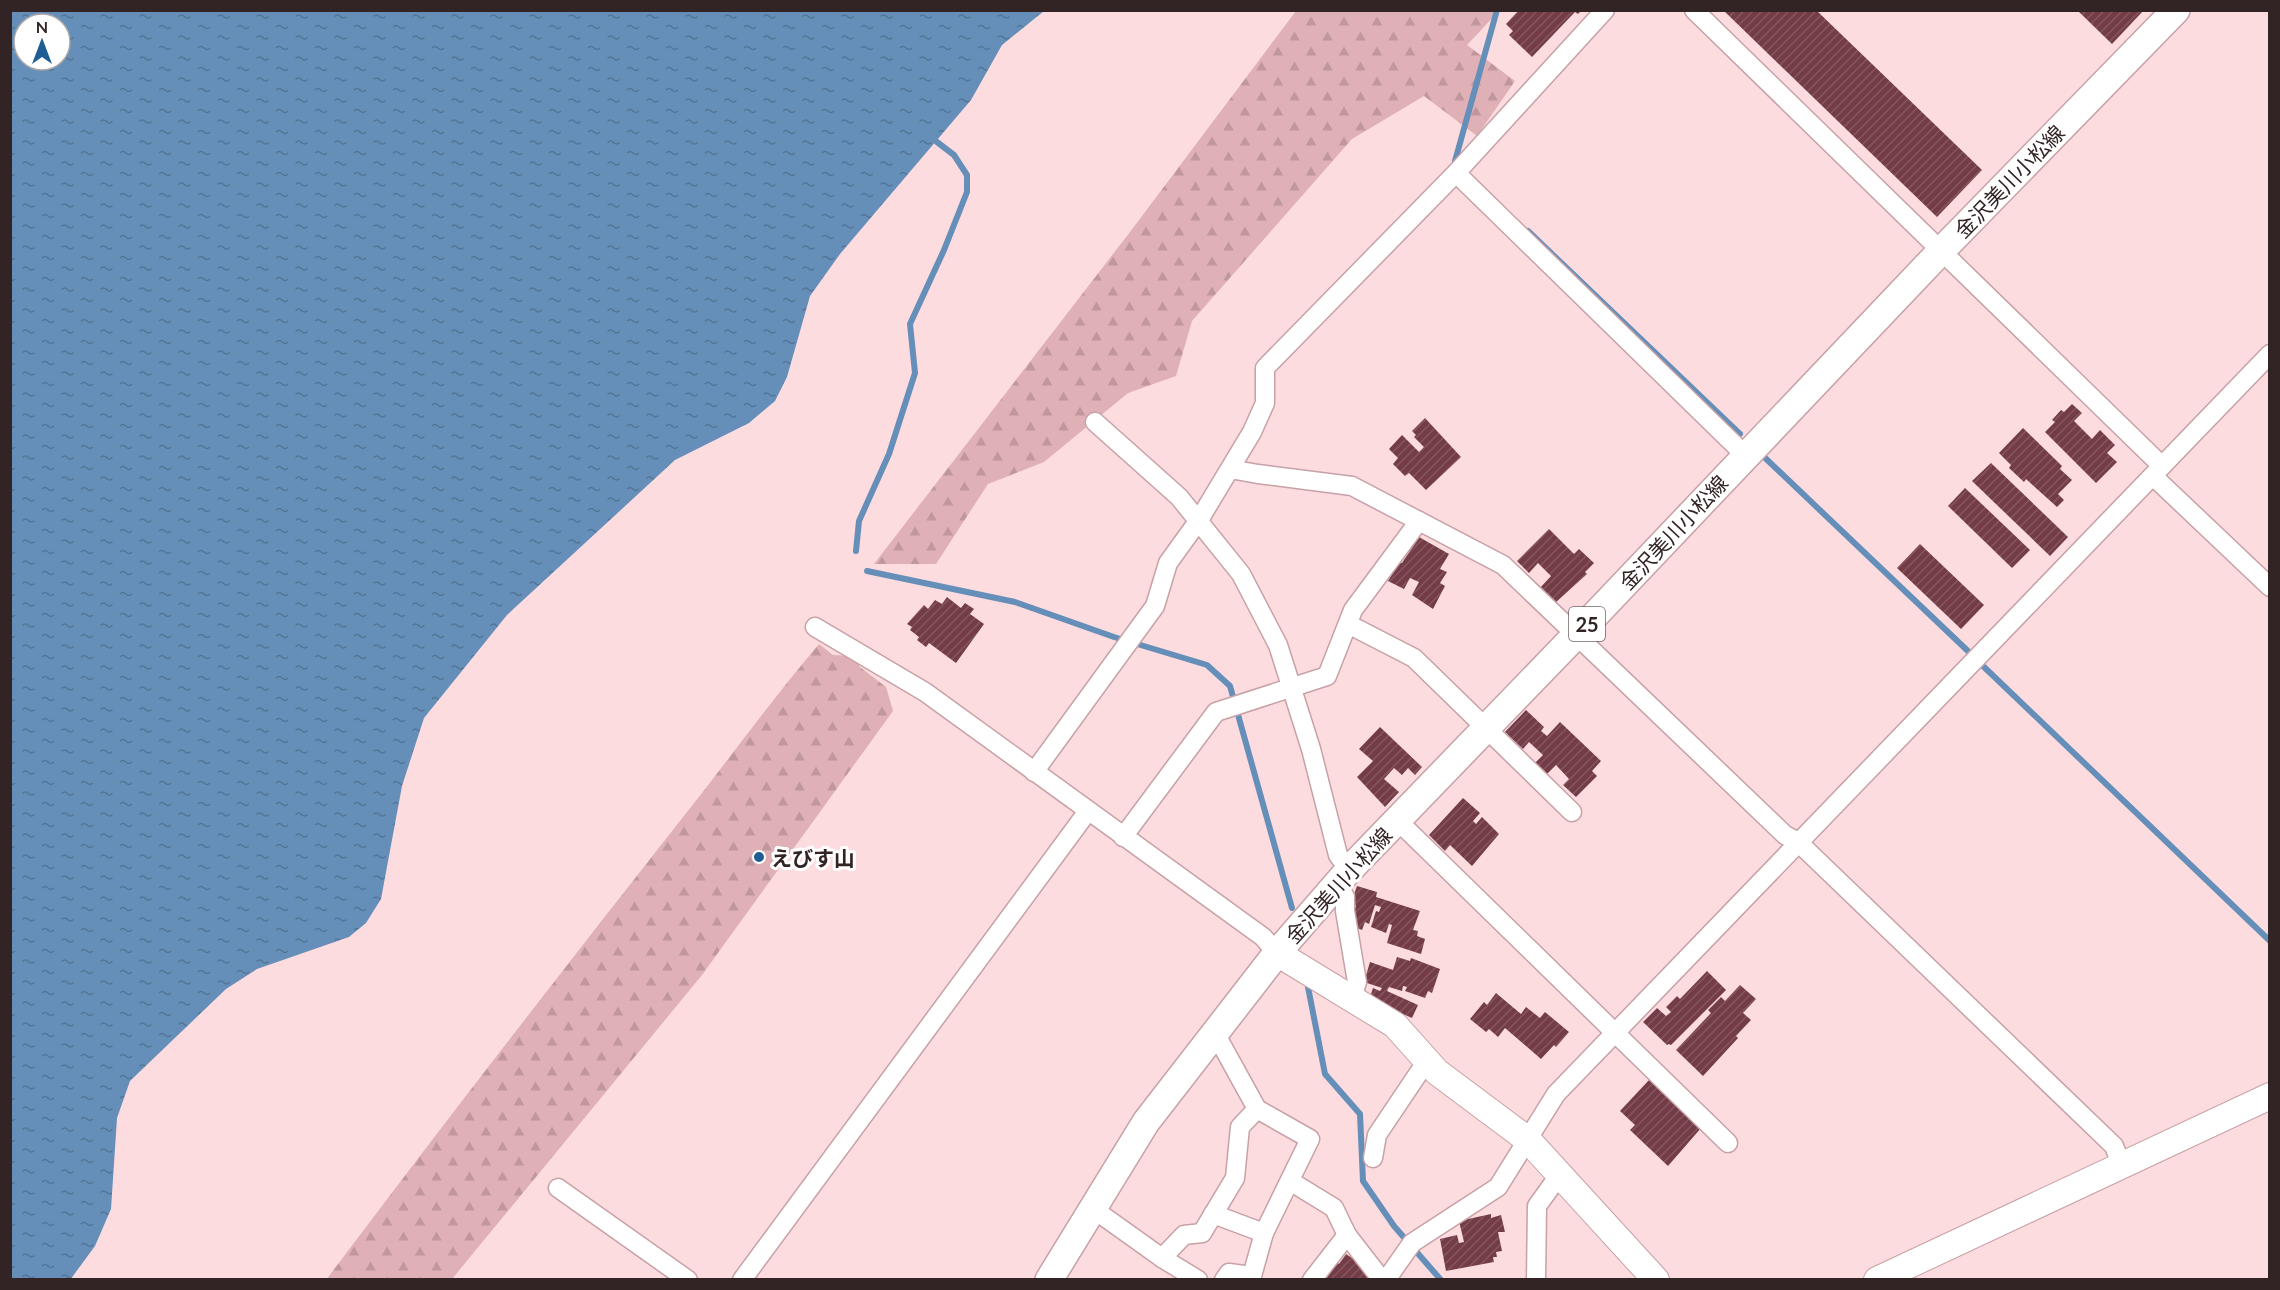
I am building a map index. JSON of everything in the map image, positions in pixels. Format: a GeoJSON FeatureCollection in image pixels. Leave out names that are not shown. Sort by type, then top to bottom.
{"type":"FeatureCollection","features":[{"type":"Feature","properties":{"kind":"main road","name":"金沢美川小松線"},"geometry":{"type":"LineString","coordinates":[[1049,1280],[1146,1122],[1214,1031],[1343,877],[1941,251],[2176,10]]}},
{"type":"Feature","properties":{"kind":"street"},"geometry":{"type":"LineString","coordinates":[[1034,772],[1155,606],[1168,563],[1198,520],[1252,432],[1265,403],[1265,368],[1456,173],[1605,10]]}},
{"type":"Feature","properties":{"kind":"street"},"geometry":{"type":"LineString","coordinates":[[1694,10],[1941,251],[2270,587]]}},
{"type":"Feature","properties":{"kind":"street"},"geometry":{"type":"LineString","coordinates":[[1456,173],[1745,455]]}},
{"type":"Feature","properties":{"kind":"street"},"geometry":{"type":"LineString","coordinates":[[1290,1181],[1334,1208],[1347,1235],[1384,1280],[1412,1243],[1498,1187],[1556,1094],[2270,354]]}},
{"type":"Feature","properties":{"kind":"street"},"geometry":{"type":"LineString","coordinates":[[1095,422],[1179,497],[1198,520],[1241,574],[1278,645],[1311,749],[1343,877],[1345,911],[1357,982],[1352,998]]}},
{"type":"Feature","properties":{"kind":"street"},"geometry":{"type":"LineString","coordinates":[[1230,469],[1352,486],[1503,565],[1785,835],[1798,842],[2114,1146],[2121,1164]]}},
{"type":"Feature","properties":{"kind":"street"},"geometry":{"type":"LineString","coordinates":[[1122,837],[1216,712],[1327,676],[1353,610],[1419,521]]}},
{"type":"Feature","properties":{"kind":"street"},"geometry":{"type":"LineString","coordinates":[[1348,624],[1414,658],[1572,812]]}},
{"type":"Feature","properties":{"kind":"street"},"geometry":{"type":"LineString","coordinates":[[814,627],[925,692],[1263,937],[1277,953],[1395,1025],[1428,1059],[1437,1072],[1528,1140],[1656,1280]]}},
{"type":"Feature","properties":{"kind":"street"},"geometry":{"type":"LineString","coordinates":[[742,1280],[1088,811]]}},
{"type":"Feature","properties":{"kind":"street"},"geometry":{"type":"LineString","coordinates":[[1397,820],[1728,1143]]}},
{"type":"Feature","properties":{"kind":"street"},"geometry":{"type":"LineString","coordinates":[[1214,1031],[1257,1109],[1310,1139],[1264,1233],[1252,1276],[1229,1273],[1224,1280]]}},
{"type":"Feature","properties":{"kind":"street"},"geometry":{"type":"LineString","coordinates":[[1373,1158],[1377,1135],[1428,1059]]}},
{"type":"Feature","properties":{"kind":"street"},"geometry":{"type":"LineString","coordinates":[[1877,1280],[2270,1096]]}},
{"type":"Feature","properties":{"kind":"street"},"geometry":{"type":"LineString","coordinates":[[1162,1258],[1184,1235],[1202,1233],[1234,1178],[1240,1127],[1257,1109]]}},
{"type":"Feature","properties":{"kind":"street"},"geometry":{"type":"LineString","coordinates":[[1536,1280],[1537,1206],[1560,1174]]}},
{"type":"Feature","properties":{"kind":"street"},"geometry":{"type":"LineString","coordinates":[[558,1188],[687,1280]]}},
{"type":"Feature","properties":{"kind":"street"},"geometry":{"type":"LineString","coordinates":[[1092,1208],[1162,1258],[1198,1280]]}},
{"type":"Feature","properties":{"kind":"street"},"geometry":{"type":"LineString","coordinates":[[1213,1214],[1264,1233]]}},
{"type":"Feature","properties":{"kind":"street"},"geometry":{"type":"LineString","coordinates":[[1312,1280],[1347,1235]]}},
{"type":"Feature","properties":{"kind":"green space"},"geometry":{"type":"Polygon","coordinates":[[[1296,11],[1499,11],[1467,45],[1515,81],[1477,136],[1424,96],[1352,139],[1192,321],[1176,376],[1128,393],[1044,462],[988,484],[936,564],[874,564],[1130,232],[1296,11]]]}},
{"type":"Feature","properties":{"kind":"green space"},"geometry":{"type":"Polygon","coordinates":[[[819,644],[833,655],[853,656],[860,667],[886,687],[893,711],[702,975],[452,1279],[326,1280],[544,995],[819,644]]]}},
{"type":"Feature","properties":{"kind":"water"},"geometry":{"type":"Polygon","coordinates":[[[10,11],[1044,11],[1002,45],[971,100],[840,254],[810,296],[787,377],[775,401],[749,423],[675,460],[507,615],[424,718],[402,786],[381,899],[366,923],[349,937],[257,969],[226,989],[130,1081],[117,1118],[111,1209],[95,1246],[70,1280],[10,1279],[10,11]]]}},
{"type":"Feature","properties":{"kind":"building"},"geometry":{"type":"Polygon","coordinates":[[[1519,10],[1582,10],[1578,14],[1575,12],[1532,57],[1509,35],[1513,31],[1506,24],[1519,10]]]}},
{"type":"Feature","properties":{"kind":"building"},"geometry":{"type":"Polygon","coordinates":[[[1723,10],[1816,10],[1982,170],[1937,217],[1723,10]]]}},
{"type":"Feature","properties":{"kind":"building"},"geometry":{"type":"Polygon","coordinates":[[[2077,10],[2144,10],[2112,44],[2077,10]]]}},
{"type":"Feature","properties":{"kind":"building"},"geometry":{"type":"Polygon","coordinates":[[[2072,404],[2082,413],[2074,421],[2092,439],[2100,430],[2115,445],[2107,453],[2117,462],[2096,483],[2045,432],[2055,422],[2052,420],[2061,410],[2064,412],[2072,404]]]}},
{"type":"Feature","properties":{"kind":"building"},"geometry":{"type":"Polygon","coordinates":[[[1425,418],[1461,457],[1426,490],[1409,473],[1405,476],[1393,464],[1398,458],[1389,449],[1402,435],[1419,452],[1424,447],[1414,437],[1416,435],[1412,431],[1425,418]]]}},
{"type":"Feature","properties":{"kind":"building"},"geometry":{"type":"Polygon","coordinates":[[[2023,428],[2062,466],[2060,469],[2072,480],[2058,494],[2064,500],[2057,507],[2026,479],[2024,482],[2009,468],[2011,465],[1999,453],[2023,428]]]}},
{"type":"Feature","properties":{"kind":"building"},"geometry":{"type":"Polygon","coordinates":[[[1991,463],[2068,537],[2050,556],[1972,481],[1991,463]]]}},
{"type":"Feature","properties":{"kind":"building"},"geometry":{"type":"Polygon","coordinates":[[[1965,488],[2030,550],[2012,568],[1948,506],[1965,488]]]}},
{"type":"Feature","properties":{"kind":"building"},"geometry":{"type":"Polygon","coordinates":[[[1549,529],[1574,554],[1579,549],[1594,563],[1585,572],[1587,574],[1555,603],[1540,588],[1551,576],[1538,563],[1529,573],[1517,561],[1549,529]]]}},
{"type":"Feature","properties":{"kind":"building"},"geometry":{"type":"Polygon","coordinates":[[[1419,537],[1449,554],[1440,569],[1447,572],[1440,583],[1445,586],[1433,609],[1412,595],[1419,582],[1410,578],[1404,589],[1388,581],[1399,562],[1402,563],[1419,537]]]}},
{"type":"Feature","properties":{"kind":"building"},"geometry":{"type":"Polygon","coordinates":[[[1920,544],[1984,605],[1961,629],[1897,568],[1920,544]]]}},
{"type":"Feature","properties":{"kind":"building"},"geometry":{"type":"Polygon","coordinates":[[[947,597],[961,608],[965,603],[974,609],[970,614],[984,624],[956,663],[929,643],[926,647],[917,640],[919,637],[910,630],[912,627],[907,624],[924,605],[928,609],[935,600],[942,604],[947,597]]]}},
{"type":"Feature","properties":{"kind":"building"},"geometry":{"type":"Polygon","coordinates":[[[1526,710],[1544,727],[1541,731],[1547,736],[1560,722],[1601,761],[1592,771],[1597,776],[1576,797],[1563,785],[1569,779],[1556,765],[1547,774],[1535,763],[1543,755],[1529,742],[1523,749],[1505,732],[1526,710]]]}},
{"type":"Feature","properties":{"kind":"building"},"geometry":{"type":"Polygon","coordinates":[[[1380,727],[1422,767],[1415,775],[1408,768],[1402,775],[1394,768],[1384,779],[1399,792],[1385,807],[1357,777],[1373,761],[1359,749],[1380,727]]]}},
{"type":"Feature","properties":{"kind":"building"},"geometry":{"type":"Polygon","coordinates":[[[1463,798],[1480,813],[1473,821],[1476,824],[1482,817],[1499,834],[1472,866],[1450,845],[1445,851],[1429,835],[1463,798]]]}},
{"type":"Feature","properties":{"kind":"building"},"geometry":{"type":"Polygon","coordinates":[[[1357,886],[1377,892],[1376,897],[1420,911],[1413,930],[1418,931],[1417,936],[1425,939],[1421,954],[1387,943],[1392,925],[1389,924],[1386,933],[1371,927],[1376,911],[1379,912],[1381,907],[1375,905],[1369,924],[1365,922],[1362,930],[1355,927],[1353,917],[1356,905],[1351,903],[1357,886]]]}},
{"type":"Feature","properties":{"kind":"building"},"geometry":{"type":"Polygon","coordinates":[[[1397,957],[1410,961],[1411,958],[1440,969],[1432,993],[1428,991],[1425,998],[1405,991],[1407,987],[1403,986],[1402,991],[1389,987],[1387,991],[1418,1005],[1412,1018],[1380,1004],[1371,994],[1373,988],[1380,991],[1382,988],[1364,982],[1370,962],[1393,970],[1397,957]]]}},
{"type":"Feature","properties":{"kind":"building"},"geometry":{"type":"Polygon","coordinates":[[[1707,971],[1726,990],[1671,1045],[1667,1045],[1643,1022],[1657,1008],[1666,1016],[1671,1012],[1666,1007],[1677,996],[1680,999],[1707,971]]]}},
{"type":"Feature","properties":{"kind":"building"},"geometry":{"type":"Polygon","coordinates":[[[1740,985],[1756,999],[1743,1013],[1751,1020],[1736,1036],[1738,1038],[1703,1076],[1676,1050],[1711,1013],[1708,1010],[1721,997],[1725,1001],[1740,985]]]}},
{"type":"Feature","properties":{"kind":"building"},"geometry":{"type":"Polygon","coordinates":[[[1496,993],[1521,1014],[1526,1007],[1540,1018],[1545,1012],[1569,1032],[1541,1059],[1505,1028],[1498,1037],[1489,1029],[1486,1032],[1470,1019],[1484,1002],[1487,1005],[1496,993]]]}},
{"type":"Feature","properties":{"kind":"building"},"geometry":{"type":"Polygon","coordinates":[[[1650,1079],[1701,1128],[1668,1166],[1630,1130],[1635,1125],[1620,1111],[1650,1079]]]}},
{"type":"Feature","properties":{"kind":"building"},"geometry":{"type":"Polygon","coordinates":[[[1491,1214],[1491,1218],[1501,1215],[1505,1232],[1498,1232],[1502,1251],[1496,1252],[1497,1257],[1493,1257],[1494,1262],[1446,1271],[1440,1239],[1457,1235],[1459,1243],[1464,1242],[1459,1221],[1491,1214]]]}},
{"type":"Feature","properties":{"kind":"building"},"geometry":{"type":"Polygon","coordinates":[[[1346,1254],[1362,1265],[1371,1280],[1325,1280],[1337,1262],[1339,1264],[1346,1254]]]}},
{"type":"Feature","properties":{"kind":"waterway"},"geometry":{"type":"LineString","coordinates":[[1455,161],[1497,10]]}},
{"type":"Feature","properties":{"kind":"waterway"},"geometry":{"type":"LineString","coordinates":[[856,551],[859,521],[889,454],[915,373],[910,324],[944,250],[967,192],[967,175],[954,155],[937,142]]}},
{"type":"Feature","properties":{"kind":"waterway"},"geometry":{"type":"LineString","coordinates":[[1528,231],[1740,434]]}},
{"type":"Feature","properties":{"kind":"waterway"},"geometry":{"type":"LineString","coordinates":[[1762,455],[1970,653]]}},
{"type":"Feature","properties":{"kind":"waterway"},"geometry":{"type":"LineString","coordinates":[[867,571],[1015,602],[1114,637],[1207,665],[1230,686],[1292,908]]}},
{"type":"Feature","properties":{"kind":"waterway"},"geometry":{"type":"LineString","coordinates":[[1983,666],[2270,941]]}},
{"type":"Feature","properties":{"kind":"waterway"},"geometry":{"type":"LineString","coordinates":[[1307,982],[1325,1074],[1360,1114],[1363,1181],[1394,1226],[1441,1280]]}},
{"type":"Feature","properties":{"kind":"place","name":"えびす山"},"geometry":{"type":"Point","coordinates":[759,857]}}]}
